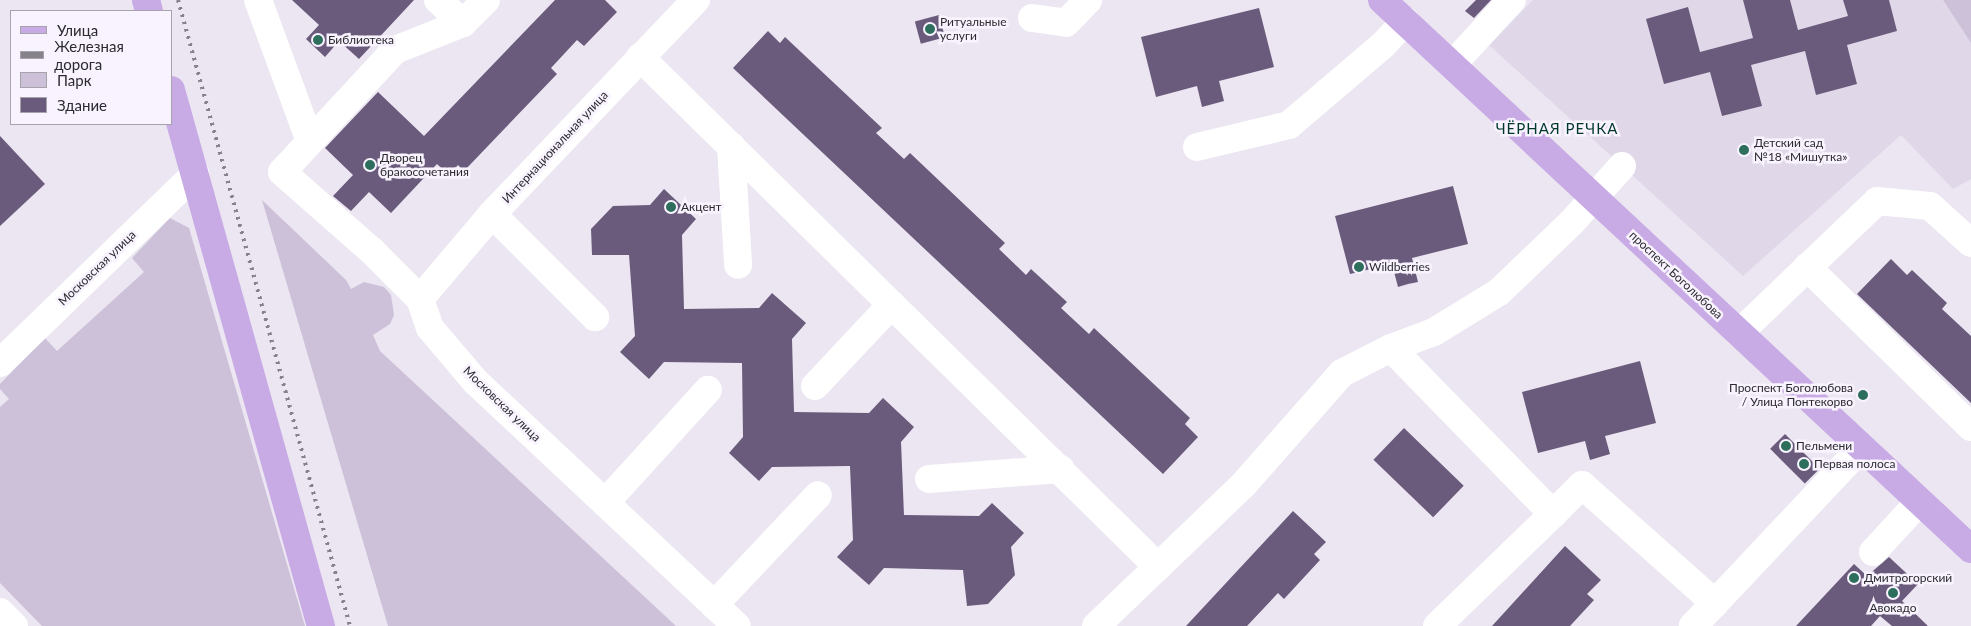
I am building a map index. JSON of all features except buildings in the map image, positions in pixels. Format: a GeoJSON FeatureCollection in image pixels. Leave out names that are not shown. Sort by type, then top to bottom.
{"type":"FeatureCollection","features":[{"type":"Feature","properties":{"kind":"main road","name":"проспект Боголюбова"},"geometry":{"type":"LineString","coordinates":[[1382,0],[1971,549]]}},
{"type":"Feature","properties":{"kind":"main road"},"geometry":{"type":"LineString","coordinates":[[172,94],[321,626]]}},
{"type":"Feature","properties":{"kind":"street"},"geometry":{"type":"LineString","coordinates":[[258,0],[310,141],[395,50],[463,23],[486,0]]}},
{"type":"Feature","properties":{"kind":"street"},"geometry":{"type":"LineString","coordinates":[[438,0],[463,23]]}},
{"type":"Feature","properties":{"kind":"street","name":"Интернациональная улица"},"geometry":{"type":"LineString","coordinates":[[420,299],[492,214],[696,0]]}},
{"type":"Feature","properties":{"kind":"street"},"geometry":{"type":"LineString","coordinates":[[1032,18],[1066,23],[1088,0]]}},
{"type":"Feature","properties":{"kind":"street"},"geometry":{"type":"LineString","coordinates":[[1452,65],[1512,0]]}},
{"type":"Feature","properties":{"kind":"street"},"geometry":{"type":"LineString","coordinates":[[1197,147],[1289,125],[1384,45],[1405,21]]}},
{"type":"Feature","properties":{"kind":"street"},"geometry":{"type":"LineString","coordinates":[[640,58],[1061,469],[1158,567]]}},
{"type":"Feature","properties":{"kind":"street","name":"Московская улица"},"geometry":{"type":"LineString","coordinates":[[310,141],[282,172],[372,251],[420,299],[430,328],[476,382],[737,626]]}},
{"type":"Feature","properties":{"kind":"street"},"geometry":{"type":"LineString","coordinates":[[731,146],[738,265]]}},
{"type":"Feature","properties":{"kind":"street"},"geometry":{"type":"LineString","coordinates":[[1096,626],[1244,484],[1342,373],[1391,348],[1434,332],[1499,292],[1622,166]]}},
{"type":"Feature","properties":{"kind":"street","name":"Московская улица"},"geometry":{"type":"LineString","coordinates":[[0,363],[195,174]]}},
{"type":"Feature","properties":{"kind":"street"},"geometry":{"type":"LineString","coordinates":[[1739,333],[1877,201],[1930,206],[1971,243]]}},
{"type":"Feature","properties":{"kind":"street"},"geometry":{"type":"LineString","coordinates":[[492,214],[594,316]]}},
{"type":"Feature","properties":{"kind":"street"},"geometry":{"type":"LineString","coordinates":[[1808,267],[1971,427]]}},
{"type":"Feature","properties":{"kind":"street"},"geometry":{"type":"LineString","coordinates":[[815,386],[892,304]]}},
{"type":"Feature","properties":{"kind":"street"},"geometry":{"type":"LineString","coordinates":[[1391,348],[1553,514]]}},
{"type":"Feature","properties":{"kind":"street"},"geometry":{"type":"LineString","coordinates":[[605,502],[708,390]]}},
{"type":"Feature","properties":{"kind":"street"},"geometry":{"type":"LineString","coordinates":[[1693,626],[1862,448]]}},
{"type":"Feature","properties":{"kind":"street"},"geometry":{"type":"LineString","coordinates":[[929,479],[1061,469]]}},
{"type":"Feature","properties":{"kind":"street"},"geometry":{"type":"LineString","coordinates":[[1437,626],[1582,486],[1715,603]]}},
{"type":"Feature","properties":{"kind":"street"},"geometry":{"type":"LineString","coordinates":[[714,605],[818,495]]}},
{"type":"Feature","properties":{"kind":"street"},"geometry":{"type":"LineString","coordinates":[[1873,552],[1920,501]]}},
{"type":"Feature","properties":{"kind":"street"},"geometry":{"type":"LineString","coordinates":[[0,612],[14,626]]}},
{"type":"Feature","properties":{"kind":"shaded area","name":"Детский сад №18 «Мишутка»"},"geometry":{"type":"Polygon","coordinates":[[[1533,0],[1943,0],[1971,43],[1971,179],[1953,189],[1901,135],[1743,276],[1489,45],[1533,0]]]}},
{"type":"Feature","properties":{"kind":"green space"},"geometry":{"type":"Polygon","coordinates":[[[1943,0],[1971,0],[1971,43],[1943,0]]]}},
{"type":"Feature","properties":{"kind":"green space"},"geometry":{"type":"Polygon","coordinates":[[[262,200],[346,280],[351,289],[364,282],[384,287],[391,295],[394,315],[390,324],[373,335],[380,351],[676,626],[388,626],[262,200]]]}},
{"type":"Feature","properties":{"kind":"green space"},"geometry":{"type":"Polygon","coordinates":[[[170,218],[189,228],[305,626],[42,626],[0,583],[0,407],[9,399],[0,389],[0,384],[45,338],[57,351],[144,272],[132,258],[170,218]]]}},
{"type":"Feature","properties":{"kind":"railway"},"geometry":{"type":"LineString","coordinates":[[178,0],[350,626]]}},
{"type":"Feature","properties":{"kind":"place","name":"Ритуальные услуги"},"geometry":{"type":"Point","coordinates":[930,29]}},
{"type":"Feature","properties":{"kind":"place","name":"Библиотека"},"geometry":{"type":"Point","coordinates":[318,40]}},
{"type":"Feature","properties":{"kind":"place","name":"Детский сад №18 «Мишутка»"},"geometry":{"type":"Point","coordinates":[1744,150]}},
{"type":"Feature","properties":{"kind":"place","name":"Дворец бракосочетания"},"geometry":{"type":"Point","coordinates":[370,165]}},
{"type":"Feature","properties":{"kind":"place","name":"Акцент"},"geometry":{"type":"Point","coordinates":[671,207]}},
{"type":"Feature","properties":{"kind":"place","name":"Wildberries"},"geometry":{"type":"Point","coordinates":[1359,267]}},
{"type":"Feature","properties":{"kind":"place","name":"Проспект Боголюбова / Улица Понтекорво"},"geometry":{"type":"Point","coordinates":[1863,395]}},
{"type":"Feature","properties":{"kind":"place","name":"Пельмени"},"geometry":{"type":"Point","coordinates":[1786,446]}},
{"type":"Feature","properties":{"kind":"place","name":"Первая полоса"},"geometry":{"type":"Point","coordinates":[1804,464]}},
{"type":"Feature","properties":{"kind":"place","name":"Дмитрогорский"},"geometry":{"type":"Point","coordinates":[1854,578]}},
{"type":"Feature","properties":{"kind":"place","name":"Авокадо"},"geometry":{"type":"Point","coordinates":[1893,593]}},
{"type":"Feature","properties":{"kind":"district","name":"ЧЁРНАЯ РЕЧКА"},"geometry":{"type":"Point","coordinates":[1557,129]}}]}
